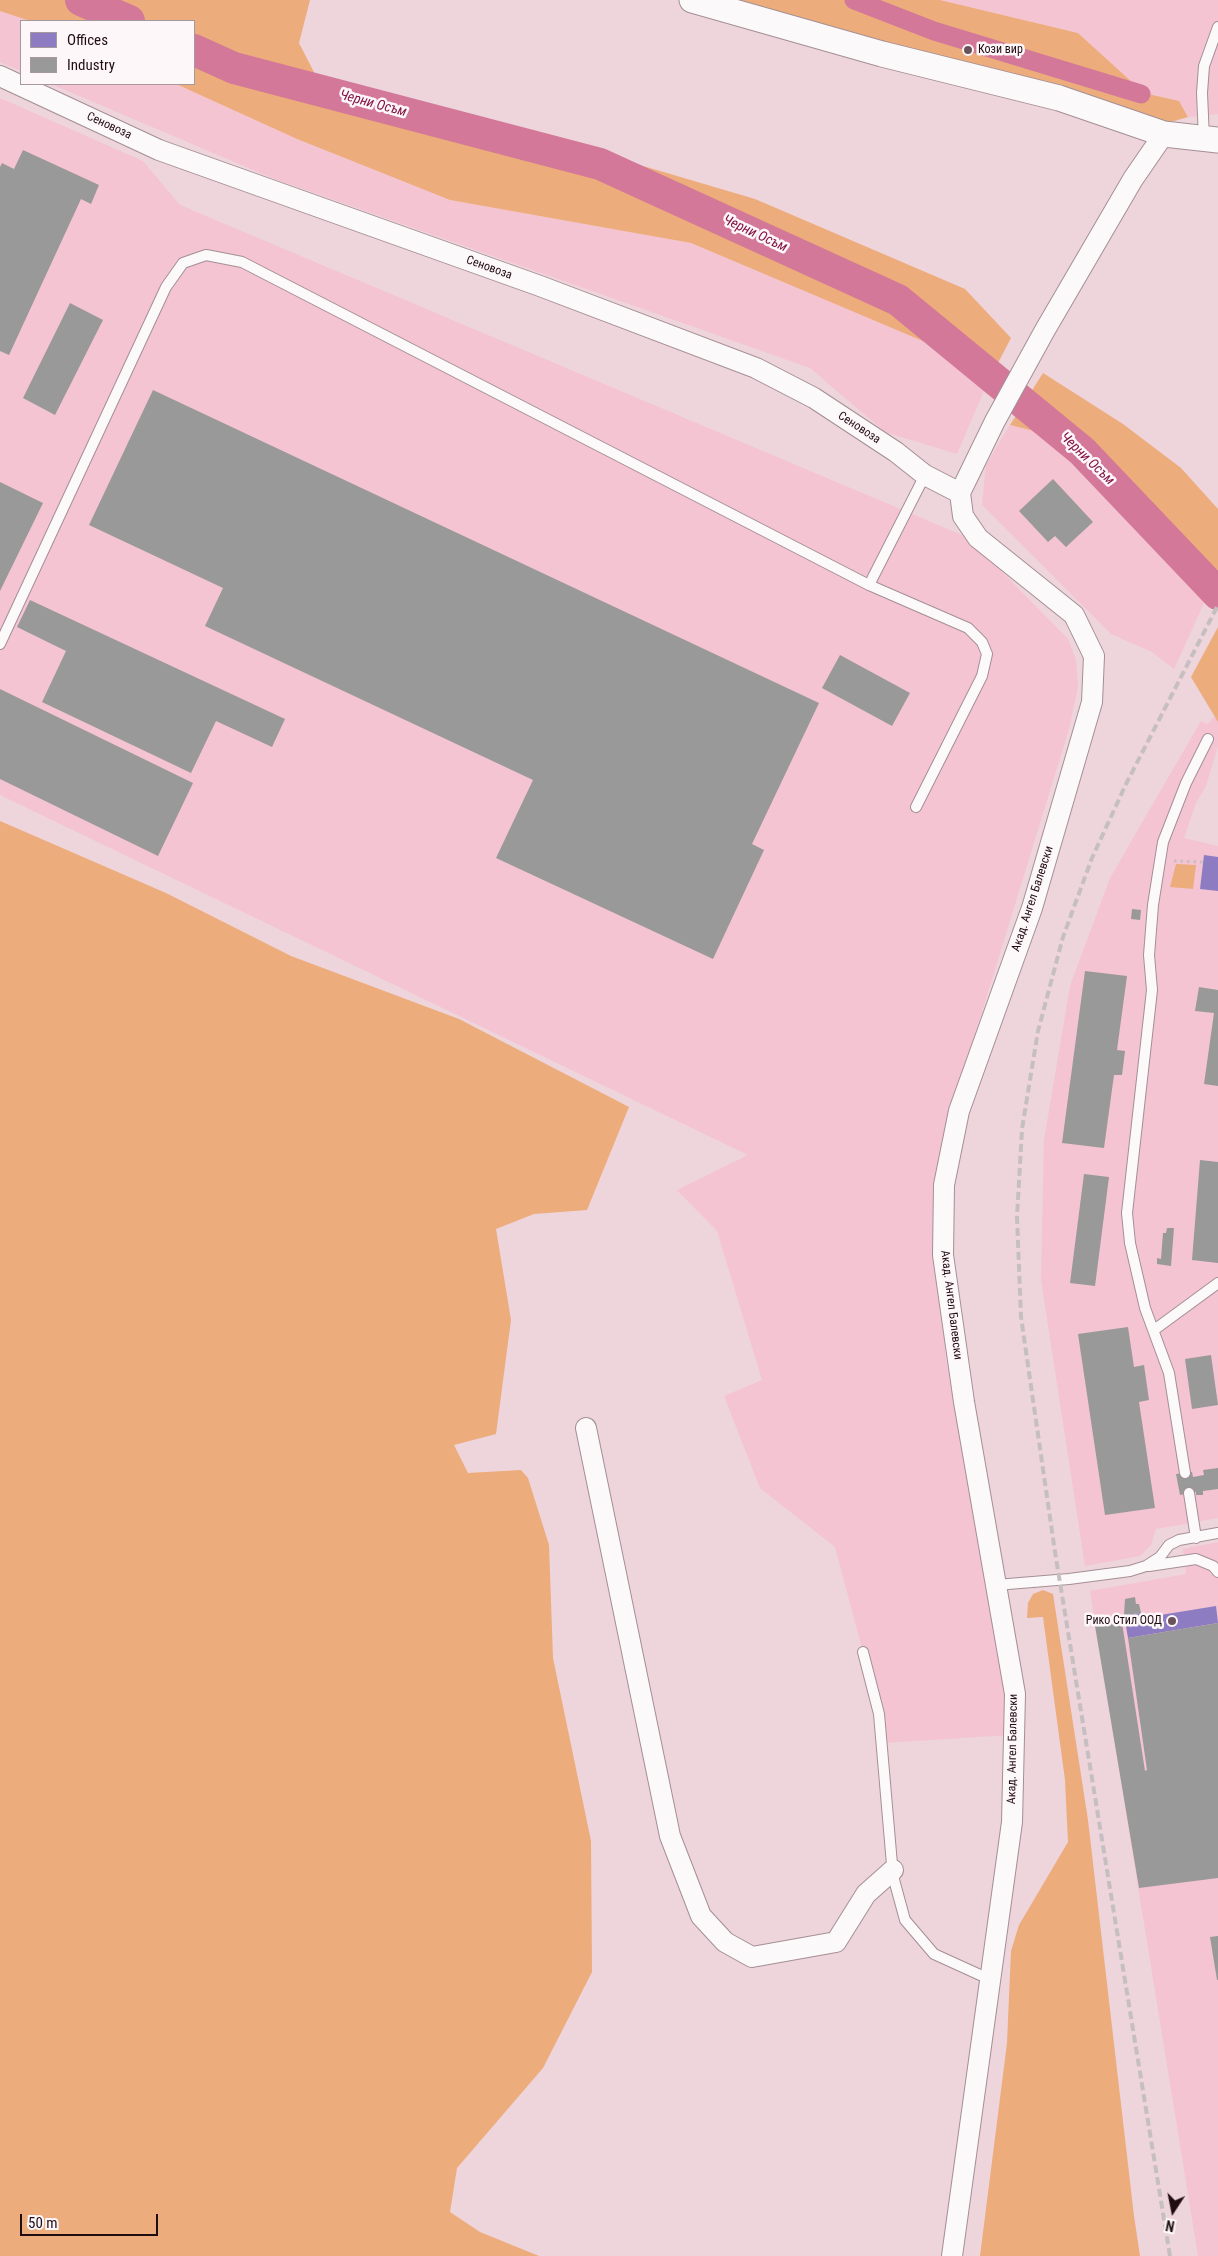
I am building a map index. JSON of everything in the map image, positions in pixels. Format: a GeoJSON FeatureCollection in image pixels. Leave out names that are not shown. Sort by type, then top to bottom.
{"type":"FeatureCollection","features":[{"type":"Feature","properties":{"kind":"street"},"geometry":{"type":"LineString","coordinates":[[692,0],[882,54],[1059,98],[1164,134],[1211,140]]}},
{"type":"Feature","properties":{"kind":"street","name":"Сеновоза"},"geometry":{"type":"LineString","coordinates":[[0,76],[159,150],[540,286],[756,368],[814,398],[896,452],[925,475],[960,493]]}},
{"type":"Feature","properties":{"kind":"street"},"geometry":{"type":"LineString","coordinates":[[960,493],[995,421],[1045,330],[1133,179],[1164,134]]}},
{"type":"Feature","properties":{"kind":"street","name":"Акад. Ангел Балевски"},"geometry":{"type":"LineString","coordinates":[[952,2256],[1012,1822],[1015,1694],[964,1402],[943,1255],[944,1185],[959,1112],[1032,908],[1092,702],[1094,656],[1074,615],[978,538],[963,516],[960,493]]}},
{"type":"Feature","properties":{"kind":"street"},"geometry":{"type":"LineString","coordinates":[[586,1428],[670,1836],[701,1916],[725,1942],[752,1956],[836,1942],[866,1894],[892,1870]]}},
{"type":"Feature","properties":{"kind":"lane"},"geometry":{"type":"LineString","coordinates":[[1211,140],[1202,93],[1204,66],[1218,28]]}},
{"type":"Feature","properties":{"kind":"lane"},"geometry":{"type":"LineString","coordinates":[[0,644],[166,287],[184,263],[206,255],[242,262],[869,585],[968,628],[982,642],[986,654],[982,676],[916,807]]}},
{"type":"Feature","properties":{"kind":"lane"},"geometry":{"type":"LineString","coordinates":[[869,585],[925,475]]}},
{"type":"Feature","properties":{"kind":"lane"},"geometry":{"type":"LineString","coordinates":[[1185,1473],[1169,1373],[1145,1308],[1130,1243],[1127,1213],[1152,990],[1149,955],[1153,905],[1163,842],[1186,783],[1208,739]]}},
{"type":"Feature","properties":{"kind":"lane"},"geometry":{"type":"LineString","coordinates":[[1154,1330],[1218,1283]]}},
{"type":"Feature","properties":{"kind":"lane"},"geometry":{"type":"LineString","coordinates":[[1189,1493],[1196,1538]]}},
{"type":"Feature","properties":{"kind":"lane"},"geometry":{"type":"LineString","coordinates":[[1146,1566],[1160,1557],[1169,1545],[1179,1540],[1218,1533]]}},
{"type":"Feature","properties":{"kind":"lane"},"geometry":{"type":"LineString","coordinates":[[996,1585],[1107,1575],[1146,1566],[1196,1559],[1213,1566],[1218,1572]]}},
{"type":"Feature","properties":{"kind":"lane"},"geometry":{"type":"LineString","coordinates":[[863,1652],[879,1714],[892,1870],[905,1920],[934,1954],[989,1979]]}},
{"type":"Feature","properties":{"kind":"path"},"geometry":{"type":"LineString","coordinates":[[1160,861],[1203,862]]}},
{"type":"Feature","properties":{"kind":"shaded area"},"geometry":{"type":"Polygon","coordinates":[[[0,0],[310,0],[299,43],[316,76],[572,145],[755,199],[965,289],[1011,338],[986,386],[925,342],[691,243],[450,200],[297,139],[178,85],[195,85],[195,20],[27,20],[0,11],[0,0]]]}},
{"type":"Feature","properties":{"kind":"shaded area"},"geometry":{"type":"Polygon","coordinates":[[[727,0],[940,0],[1078,33],[1144,93],[1179,101],[1188,117],[1140,131],[727,0]]]}},
{"type":"Feature","properties":{"kind":"shaded area"},"geometry":{"type":"Polygon","coordinates":[[[940,0],[1218,0],[1218,114],[1188,117],[1179,101],[1144,93],[1078,33],[940,0]]]}},
{"type":"Feature","properties":{"kind":"shaded area"},"geometry":{"type":"Polygon","coordinates":[[[0,11],[27,20],[20,20],[20,71],[0,62],[0,11]]]}},
{"type":"Feature","properties":{"kind":"shaded area"},"geometry":{"type":"Polygon","coordinates":[[[53,85],[178,85],[297,139],[450,200],[691,243],[925,342],[986,386],[957,454],[885,432],[810,368],[272,178],[53,85]]]}},
{"type":"Feature","properties":{"kind":"shaded area"},"geometry":{"type":"Polygon","coordinates":[[[0,98],[143,161],[180,205],[969,538],[1068,639],[1076,660],[1078,687],[1069,729],[969,1054],[935,1176],[946,1360],[1001,1622],[1011,1735],[882,1743],[863,1652],[835,1547],[760,1488],[724,1396],[762,1380],[717,1231],[677,1190],[748,1155],[0,795],[0,98]]]}},
{"type":"Feature","properties":{"kind":"shaded area"},"geometry":{"type":"Polygon","coordinates":[[[1043,373],[1123,424],[1181,468],[1218,509],[1218,573],[1215,579],[1153,505],[1050,435],[1010,425],[1043,373]]]}},
{"type":"Feature","properties":{"kind":"shaded area"},"geometry":{"type":"Polygon","coordinates":[[[1010,425],[1050,435],[1153,505],[1215,579],[1174,669],[1152,652],[1111,634],[982,505],[986,465],[1010,425]]]}},
{"type":"Feature","properties":{"kind":"shaded area"},"geometry":{"type":"Polygon","coordinates":[[[1218,627],[1218,722],[1191,677],[1218,627]]]}},
{"type":"Feature","properties":{"kind":"shaded area"},"geometry":{"type":"Polygon","coordinates":[[[1218,712],[1218,746],[1206,786],[1196,803],[1184,838],[1218,846],[1218,1518],[1156,1529],[1151,1545],[1140,1556],[1085,1566],[1041,1280],[1044,1140],[1070,986],[1110,878],[1201,721],[1208,724],[1218,712]]]}},
{"type":"Feature","properties":{"kind":"shaded area"},"geometry":{"type":"Polygon","coordinates":[[[0,821],[166,893],[291,956],[459,1019],[629,1107],[587,1210],[534,1214],[496,1229],[511,1320],[496,1434],[454,1445],[468,1473],[521,1470],[528,1478],[549,1545],[553,1658],[591,1841],[592,1972],[543,2068],[457,2168],[450,2212],[480,2232],[539,2256],[0,2256],[0,821]]]}},
{"type":"Feature","properties":{"kind":"shaded area"},"geometry":{"type":"Polygon","coordinates":[[[1176,864],[1196,865],[1193,889],[1170,887],[1176,864]]]}},
{"type":"Feature","properties":{"kind":"shaded area","name":"Рико Стил ООД"},"geometry":{"type":"Polygon","coordinates":[[[1218,1542],[1218,2256],[1198,2256],[1090,1591],[1186,1574],[1183,1549],[1218,1542]]]}},
{"type":"Feature","properties":{"kind":"shaded area"},"geometry":{"type":"Polygon","coordinates":[[[1043,1590],[1053,1594],[1088,1820],[1140,2256],[980,2256],[1007,2043],[1011,1951],[1019,1925],[1068,1842],[1065,1780],[1043,1617],[1027,1618],[1028,1603],[1033,1594],[1043,1590]]]}},
{"type":"Feature","properties":{"kind":"building: Offices"},"geometry":{"type":"Polygon","coordinates":[[[1204,855],[1218,857],[1218,891],[1200,889],[1204,855]]]}},
{"type":"Feature","properties":{"kind":"building: Offices","name":"Рико Стил ООД"},"geometry":{"type":"Polygon","coordinates":[[[1216,1606],[1218,1623],[1128,1638],[1124,1615],[1141,1613],[1142,1618],[1216,1606]]]}},
{"type":"Feature","properties":{"kind":"building: Industry"},"geometry":{"type":"Polygon","coordinates":[[[23,150],[99,185],[91,204],[81,199],[9,355],[0,351],[0,167],[2,163],[14,169],[23,150]]]}},
{"type":"Feature","properties":{"kind":"building: Industry"},"geometry":{"type":"Polygon","coordinates":[[[70,303],[103,320],[55,415],[23,398],[70,303]]]}},
{"type":"Feature","properties":{"kind":"building: Industry"},"geometry":{"type":"Polygon","coordinates":[[[153,390],[819,703],[752,844],[764,850],[713,959],[496,858],[533,780],[205,626],[223,588],[89,525],[153,390]]]}},
{"type":"Feature","properties":{"kind":"building: Industry"},"geometry":{"type":"Polygon","coordinates":[[[1053,479],[1093,522],[1066,547],[1055,536],[1048,542],[1019,511],[1053,479]]]}},
{"type":"Feature","properties":{"kind":"building: Industry"},"geometry":{"type":"Polygon","coordinates":[[[0,482],[43,503],[0,591],[0,482]]]}},
{"type":"Feature","properties":{"kind":"building: Industry"},"geometry":{"type":"Polygon","coordinates":[[[30,600],[285,719],[272,747],[216,721],[191,773],[42,702],[66,651],[17,627],[30,600]]]}},
{"type":"Feature","properties":{"kind":"building: Industry"},"geometry":{"type":"Polygon","coordinates":[[[840,655],[910,693],[892,726],[822,688],[840,655]]]}},
{"type":"Feature","properties":{"kind":"building: Industry"},"geometry":{"type":"Polygon","coordinates":[[[0,689],[193,783],[158,856],[0,779],[0,689]]]}},
{"type":"Feature","properties":{"kind":"building: Industry"},"geometry":{"type":"Polygon","coordinates":[[[1132,909],[1141,910],[1140,920],[1131,919],[1132,909]]]}},
{"type":"Feature","properties":{"kind":"building: Industry"},"geometry":{"type":"Polygon","coordinates":[[[1085,971],[1127,976],[1117,1050],[1125,1051],[1122,1075],[1114,1075],[1104,1148],[1062,1143],[1085,971]]]}},
{"type":"Feature","properties":{"kind":"building: Industry"},"geometry":{"type":"Polygon","coordinates":[[[1199,987],[1218,990],[1218,1086],[1204,1084],[1214,1013],[1195,1011],[1199,987]]]}},
{"type":"Feature","properties":{"kind":"building: Industry"},"geometry":{"type":"Polygon","coordinates":[[[1200,1160],[1218,1162],[1218,1263],[1192,1260],[1200,1160]]]}},
{"type":"Feature","properties":{"kind":"building: Industry"},"geometry":{"type":"Polygon","coordinates":[[[1084,1174],[1109,1177],[1095,1286],[1070,1283],[1084,1174]]]}},
{"type":"Feature","properties":{"kind":"building: Industry"},"geometry":{"type":"Polygon","coordinates":[[[1167,1228],[1174,1228],[1171,1266],[1157,1264],[1157,1258],[1161,1259],[1163,1233],[1166,1233],[1167,1228]]]}},
{"type":"Feature","properties":{"kind":"building: Industry"},"geometry":{"type":"Polygon","coordinates":[[[1128,1327],[1134,1367],[1144,1365],[1149,1400],[1139,1402],[1155,1508],[1105,1515],[1078,1334],[1128,1327]]]}},
{"type":"Feature","properties":{"kind":"building: Industry"},"geometry":{"type":"Polygon","coordinates":[[[1211,1355],[1218,1405],[1192,1409],[1185,1359],[1211,1355]]]}},
{"type":"Feature","properties":{"kind":"building: Industry"},"geometry":{"type":"Polygon","coordinates":[[[1218,1468],[1218,1489],[1203,1491],[1203,1495],[1196,1495],[1196,1492],[1180,1495],[1176,1474],[1192,1472],[1193,1477],[1204,1475],[1203,1470],[1218,1468]]]}},
{"type":"Feature","properties":{"kind":"building: Industry"},"geometry":{"type":"Polygon","coordinates":[[[1135,1597],[1136,1604],[1139,1604],[1141,1613],[1124,1615],[1125,1599],[1135,1597]]]}},
{"type":"Feature","properties":{"kind":"building: Industry","name":"Рико Стил ООД"},"geometry":{"type":"Polygon","coordinates":[[[1121,1616],[1145,1771],[1147,1770],[1128,1638],[1218,1623],[1218,1878],[1139,1888],[1094,1620],[1121,1616]]]}},
{"type":"Feature","properties":{"kind":"building: Industry"},"geometry":{"type":"Polygon","coordinates":[[[1218,1936],[1218,1980],[1217,1980],[1210,1937],[1218,1936]]]}},
{"type":"Feature","properties":{"kind":"waterway","name":"Черни Осъм"},"geometry":{"type":"LineString","coordinates":[[81,0],[127,20]]}},
{"type":"Feature","properties":{"kind":"waterway"},"geometry":{"type":"LineString","coordinates":[[854,0],[934,31],[1141,94]]}},
{"type":"Feature","properties":{"kind":"waterway","name":"Черни Осъм"},"geometry":{"type":"LineString","coordinates":[[195,50],[234,68],[600,164],[898,300],[1082,451],[1218,594]]}},
{"type":"Feature","properties":{"kind":"railway"},"geometry":{"type":"LineString","coordinates":[[1170,2256],[1055,1552],[1021,1317],[1017,1217],[1022,1129],[1038,1031],[1063,937],[1092,858],[1126,784],[1218,605]]}},
{"type":"Feature","properties":{"kind":"place","name":"Кози вир"},"geometry":{"type":"Point","coordinates":[968,50]}},
{"type":"Feature","properties":{"kind":"place","name":"Рико Стил ООД"},"geometry":{"type":"Point","coordinates":[1172,1621]}}]}
